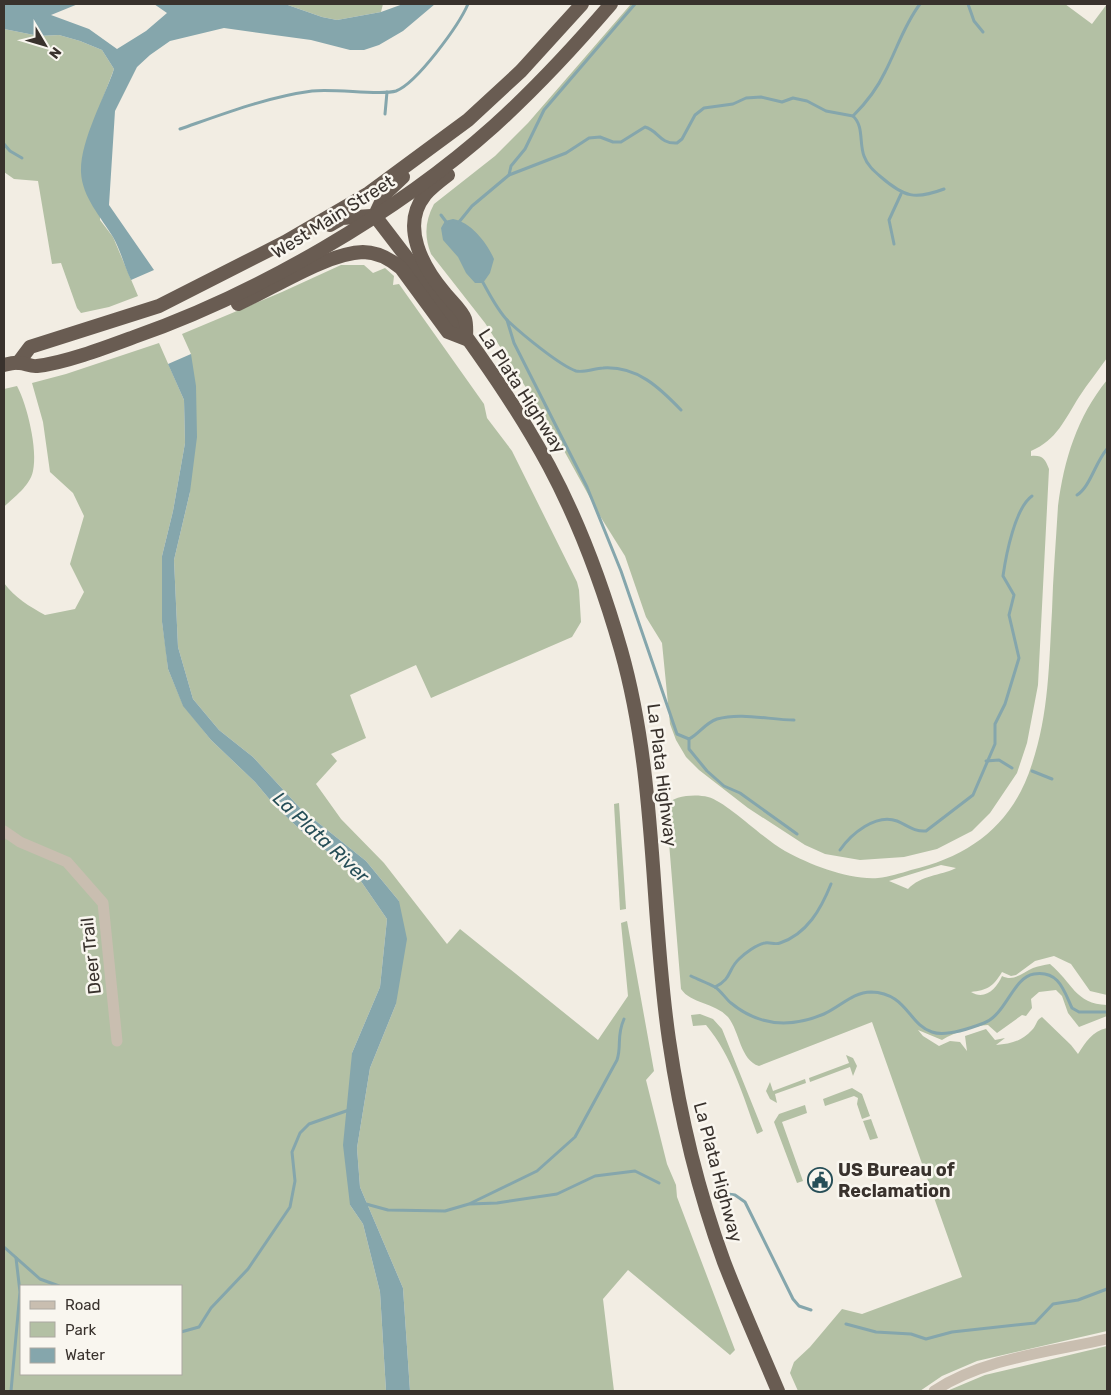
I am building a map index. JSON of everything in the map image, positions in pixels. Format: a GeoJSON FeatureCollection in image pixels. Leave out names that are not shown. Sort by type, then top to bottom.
{"type":"FeatureCollection","features":[{"type":"Feature","properties":{"kind":"highway","name":"West Main Street"},"geometry":{"type":"LineString","coordinates":[[11,364],[30,347],[159,306],[285,242],[369,193],[468,120],[521,71],[582,4]]}},
{"type":"Feature","properties":{"kind":"highway","name":"West Main Street"},"geometry":{"type":"LineString","coordinates":[[11,364],[36,367],[91,352],[167,326],[279,273],[375,216],[433,176],[514,108],[569,53],[611,4]]}},
{"type":"Feature","properties":{"kind":"highway"},"geometry":{"type":"LineString","coordinates":[[285,242],[310,237],[342,218],[375,216],[385,194],[396,182],[456,137],[496,102],[504,87]]}},
{"type":"Feature","properties":{"kind":"highway"},"geometry":{"type":"LineString","coordinates":[[195,312],[202,317],[209,316],[336,257],[363,252],[384,257],[402,268],[448,332],[466,339],[465,319],[442,291],[423,260],[415,236],[415,218],[424,197],[503,127],[512,115],[514,108]]}},
{"type":"Feature","properties":{"kind":"highway","name":"La Plata Highway"},"geometry":{"type":"LineString","coordinates":[[375,216],[510,401],[549,466],[569,505],[592,563],[619,645],[632,694],[645,767],[665,1008],[679,1100],[689,1146],[712,1226],[736,1293],[778,1391]]}},
{"type":"Feature","properties":{"kind":"street","name":"Deer Trail"},"geometry":{"type":"LineString","coordinates":[[4,831],[20,842],[67,862],[103,903],[117,1041]]}},
{"type":"Feature","properties":{"kind":"street"},"geometry":{"type":"LineString","coordinates":[[934,1391],[952,1380],[980,1368],[1107,1339]]}},
{"type":"Feature","properties":{"kind":"green space"},"geometry":{"type":"Polygon","coordinates":[[[285,4],[383,4],[381,12],[337,20],[322,17],[285,4]]]}},
{"type":"Feature","properties":{"kind":"green space"},"geometry":{"type":"Polygon","coordinates":[[[631,4],[1065,4],[1092,24],[1107,4],[1107,358],[1082,392],[1060,428],[1048,441],[1031,451],[1031,456],[1043,458],[1049,469],[1038,685],[1027,743],[1017,773],[990,813],[972,831],[937,849],[904,857],[860,860],[825,854],[805,845],[748,808],[699,770],[686,757],[676,740],[670,724],[662,643],[646,617],[625,556],[600,516],[551,427],[485,323],[431,254],[426,229],[434,204],[495,156],[528,123],[631,4]]]}},
{"type":"Feature","properties":{"kind":"green space"},"geometry":{"type":"Polygon","coordinates":[[[4,29],[39,36],[59,35],[80,41],[102,50],[114,69],[101,103],[100,220],[113,237],[138,296],[109,307],[81,313],[77,308],[61,263],[52,264],[38,181],[14,179],[4,172],[4,29]]]}},
{"type":"Feature","properties":{"kind":"green space"},"geometry":{"type":"Polygon","coordinates":[[[341,265],[364,265],[373,273],[385,268],[394,276],[393,285],[399,284],[484,404],[487,418],[512,451],[577,582],[579,590],[581,622],[572,637],[431,698],[416,665],[350,695],[366,738],[331,754],[337,761],[316,784],[341,819],[384,863],[447,944],[460,929],[598,1040],[628,996],[621,923],[627,921],[654,1071],[646,1080],[667,1164],[676,1185],[677,1197],[735,1350],[730,1355],[628,1270],[603,1299],[614,1391],[410,1391],[403,1288],[360,1187],[357,1148],[370,1068],[396,1004],[399,901],[366,861],[301,809],[253,757],[219,730],[193,699],[178,647],[174,560],[190,492],[191,354],[182,334],[341,265]]]}},
{"type":"Feature","properties":{"kind":"green space"},"geometry":{"type":"Polygon","coordinates":[[[159,343],[184,400],[185,443],[173,511],[162,556],[162,622],[168,669],[183,705],[211,740],[307,836],[356,874],[387,919],[380,987],[352,1053],[350,1205],[363,1224],[380,1292],[386,1391],[4,1391],[4,583],[28,605],[45,615],[75,609],[84,592],[70,564],[84,516],[73,493],[50,472],[43,422],[32,383],[66,374],[159,343]]]}},
{"type":"Feature","properties":{"kind":"green space"},"geometry":{"type":"Polygon","coordinates":[[[1107,380],[1107,995],[1090,991],[1071,964],[1054,956],[1035,961],[1016,975],[1011,976],[1002,972],[989,987],[971,992],[981,995],[986,994],[994,989],[1002,976],[1006,978],[1014,977],[1033,968],[1050,964],[1081,996],[1096,1004],[1107,1005],[1107,1016],[1079,1027],[1068,1013],[1062,996],[1056,990],[1039,992],[1031,999],[1032,1008],[1026,1016],[1022,1015],[997,1033],[988,1025],[964,1030],[942,1040],[918,1030],[923,1036],[939,1046],[950,1041],[960,1042],[967,1051],[965,1036],[986,1029],[995,1040],[1005,1038],[996,1045],[1011,1043],[1028,1034],[1042,1017],[1078,1054],[1093,1034],[1107,1028],[1107,1331],[977,1361],[942,1376],[920,1391],[798,1391],[790,1373],[794,1362],[810,1347],[842,1309],[862,1314],[962,1277],[872,1022],[759,1066],[753,1063],[744,1052],[728,1017],[716,1008],[691,998],[681,989],[666,806],[669,802],[685,796],[708,797],[716,800],[785,851],[818,866],[854,877],[886,877],[933,864],[971,846],[987,834],[1014,804],[1024,785],[1038,745],[1047,688],[1058,506],[1068,456],[1080,424],[1107,380]],[[941,865],[889,881],[908,889],[925,878],[956,868],[941,865]]]}},
{"type":"Feature","properties":{"kind":"green space"},"geometry":{"type":"Polygon","coordinates":[[[17,386],[31,427],[34,462],[29,482],[4,507],[4,389],[17,386]]]}},
{"type":"Feature","properties":{"kind":"green space"},"geometry":{"type":"Polygon","coordinates":[[[619,803],[626,909],[620,910],[614,804],[619,803]]]}},
{"type":"Feature","properties":{"kind":"green space"},"geometry":{"type":"Polygon","coordinates":[[[700,1014],[713,1019],[722,1029],[763,1131],[757,1134],[730,1063],[715,1037],[706,1025],[693,1026],[691,1015],[700,1014]]]}},
{"type":"Feature","properties":{"kind":"green space"},"geometry":{"type":"Polygon","coordinates":[[[846,1055],[853,1058],[857,1066],[853,1076],[850,1067],[810,1082],[809,1078],[849,1063],[846,1055]]]}},
{"type":"Feature","properties":{"kind":"green space"},"geometry":{"type":"Polygon","coordinates":[[[805,1079],[806,1083],[775,1094],[777,1103],[770,1099],[766,1091],[770,1082],[773,1091],[805,1079]]]}},
{"type":"Feature","properties":{"kind":"green space"},"geometry":{"type":"Polygon","coordinates":[[[852,1088],[862,1094],[870,1116],[862,1119],[857,1104],[858,1098],[854,1096],[825,1106],[823,1099],[852,1088]]]}},
{"type":"Feature","properties":{"kind":"green space"},"geometry":{"type":"Polygon","coordinates":[[[805,1105],[807,1113],[782,1122],[803,1181],[797,1183],[774,1122],[779,1114],[805,1105]]]}},
{"type":"Feature","properties":{"kind":"green space"},"geometry":{"type":"Polygon","coordinates":[[[871,1119],[878,1138],[870,1140],[863,1121],[871,1119]]]}},
{"type":"Feature","properties":{"kind":"green space"},"geometry":{"type":"Polygon","coordinates":[[[1107,1346],[1107,1391],[947,1391],[985,1375],[1107,1346]]]}},
{"type":"Feature","properties":{"kind":"water"},"geometry":{"type":"Polygon","coordinates":[[[4,4],[78,4],[51,15],[89,29],[117,49],[146,31],[167,13],[154,4],[285,4],[322,17],[337,20],[381,12],[403,4],[435,4],[403,31],[379,45],[364,50],[350,50],[311,40],[224,28],[170,41],[150,55],[137,67],[115,111],[109,205],[154,270],[131,280],[116,242],[88,198],[81,172],[84,147],[88,134],[114,69],[102,50],[80,41],[59,35],[39,36],[4,29],[4,4]]]}},
{"type":"Feature","properties":{"kind":"water"},"geometry":{"type":"Polygon","coordinates":[[[453,219],[466,224],[478,234],[494,259],[490,273],[483,283],[475,283],[466,273],[458,257],[443,240],[441,228],[445,221],[453,219]]]}},
{"type":"Feature","properties":{"kind":"water","name":"La Plata River"},"geometry":{"type":"Polygon","coordinates":[[[191,354],[196,386],[197,437],[190,492],[174,560],[178,647],[193,699],[219,730],[253,757],[301,809],[366,861],[399,901],[407,939],[396,1004],[370,1068],[357,1148],[360,1187],[403,1288],[410,1391],[386,1391],[380,1292],[363,1224],[350,1205],[343,1145],[352,1053],[380,987],[387,919],[356,874],[307,836],[211,740],[183,706],[168,669],[162,622],[162,556],[173,511],[185,443],[184,400],[168,364],[191,354]]]}},
{"type":"Feature","properties":{"kind":"waterway"},"geometry":{"type":"LineString","coordinates":[[180,129],[278,97],[312,91],[380,93],[396,91],[405,86],[426,65],[456,25],[468,4]]}},
{"type":"Feature","properties":{"kind":"waterway"},"geometry":{"type":"LineString","coordinates":[[509,175],[511,166],[525,149],[544,110],[635,4]]}},
{"type":"Feature","properties":{"kind":"waterway"},"geometry":{"type":"LineString","coordinates":[[853,116],[867,101],[878,84],[905,29],[920,4]]}},
{"type":"Feature","properties":{"kind":"waterway"},"geometry":{"type":"LineString","coordinates":[[968,4],[974,21],[983,32]]}},
{"type":"Feature","properties":{"kind":"waterway"},"geometry":{"type":"LineString","coordinates":[[385,114],[387,92]]}},
{"type":"Feature","properties":{"kind":"waterway"},"geometry":{"type":"LineString","coordinates":[[459,222],[472,206],[509,175],[566,153],[589,138],[600,137],[613,142],[621,142],[645,127],[662,139],[671,143],[677,143],[682,139],[695,115],[704,108],[733,104],[746,98],[761,97],[782,102],[793,98],[807,101],[826,111],[853,116],[859,125],[865,159],[873,170],[889,184],[910,195],[925,195],[944,189]]}},
{"type":"Feature","properties":{"kind":"waterway"},"geometry":{"type":"LineString","coordinates":[[4,144],[10,151],[22,158]]}},
{"type":"Feature","properties":{"kind":"waterway"},"geometry":{"type":"LineString","coordinates":[[894,244],[889,220],[901,194]]}},
{"type":"Feature","properties":{"kind":"waterway"},"geometry":{"type":"LineString","coordinates":[[441,215],[447,223]]}},
{"type":"Feature","properties":{"kind":"waterway"},"geometry":{"type":"LineString","coordinates":[[481,279],[504,317],[531,341],[569,368],[576,371],[615,368],[637,374],[656,386],[681,410]]}},
{"type":"Feature","properties":{"kind":"waterway"},"geometry":{"type":"LineString","coordinates":[[507,320],[514,343],[587,487],[621,571],[677,734],[689,739],[713,721],[726,717],[746,716],[794,720]]}},
{"type":"Feature","properties":{"kind":"waterway"},"geometry":{"type":"LineString","coordinates":[[1077,495],[1089,481],[1107,449]]}},
{"type":"Feature","properties":{"kind":"waterway"},"geometry":{"type":"LineString","coordinates":[[840,850],[865,826],[881,820],[889,819],[914,829],[926,831],[973,795],[995,744],[995,724],[1005,704],[1019,658],[1009,615],[1014,595],[1003,576],[1016,521],[1026,502],[1032,496]]}},
{"type":"Feature","properties":{"kind":"waterway"},"geometry":{"type":"LineString","coordinates":[[689,739],[689,749],[707,771],[724,786],[740,793],[797,834]]}},
{"type":"Feature","properties":{"kind":"waterway"},"geometry":{"type":"LineString","coordinates":[[986,761],[999,760],[1012,768]]}},
{"type":"Feature","properties":{"kind":"waterway"},"geometry":{"type":"LineString","coordinates":[[1032,771],[1052,779]]}},
{"type":"Feature","properties":{"kind":"waterway"},"geometry":{"type":"LineString","coordinates":[[715,987],[724,981],[741,957],[758,945],[780,943],[798,934],[818,911],[831,884]]}},
{"type":"Feature","properties":{"kind":"waterway"},"geometry":{"type":"LineString","coordinates":[[691,976],[715,987],[742,1011],[764,1021],[776,1023],[800,1022],[812,1019],[830,1011],[858,994],[871,992],[883,994],[900,1003],[917,1023],[924,1028],[932,1032],[951,1033],[992,1019],[1020,982],[1034,974],[1049,975],[1055,979],[1063,989],[1072,1008],[1079,1012],[1107,1012]]}},
{"type":"Feature","properties":{"kind":"waterway"},"geometry":{"type":"LineString","coordinates":[[366,1204],[388,1210],[445,1211],[469,1204],[537,1171],[575,1137],[617,1060],[620,1031],[624,1019]]}},
{"type":"Feature","properties":{"kind":"waterway"},"geometry":{"type":"LineString","coordinates":[[182,1332],[199,1327],[211,1308],[248,1269],[290,1207],[295,1181],[292,1152],[300,1133],[309,1124],[349,1110]]}},
{"type":"Feature","properties":{"kind":"waterway"},"geometry":{"type":"LineString","coordinates":[[470,1204],[497,1203],[557,1194],[595,1176],[635,1171],[659,1183]]}},
{"type":"Feature","properties":{"kind":"waterway"},"geometry":{"type":"LineString","coordinates":[[728,1194],[735,1195],[745,1202],[793,1299],[799,1306],[811,1310]]}},
{"type":"Feature","properties":{"kind":"waterway"},"geometry":{"type":"LineString","coordinates":[[4,1247],[40,1279],[56,1285]]}},
{"type":"Feature","properties":{"kind":"waterway"},"geometry":{"type":"LineString","coordinates":[[11,1391],[20,1292],[16,1258]]}},
{"type":"Feature","properties":{"kind":"waterway"},"geometry":{"type":"LineString","coordinates":[[846,1324],[876,1332],[911,1334],[926,1339],[952,1332],[1035,1323],[1053,1304],[1078,1300],[1107,1289]]}},
{"type":"Feature","properties":{"kind":"place","name":"US Bureau of Reclamation"},"geometry":{"type":"Point","coordinates":[820,1180]}}]}
